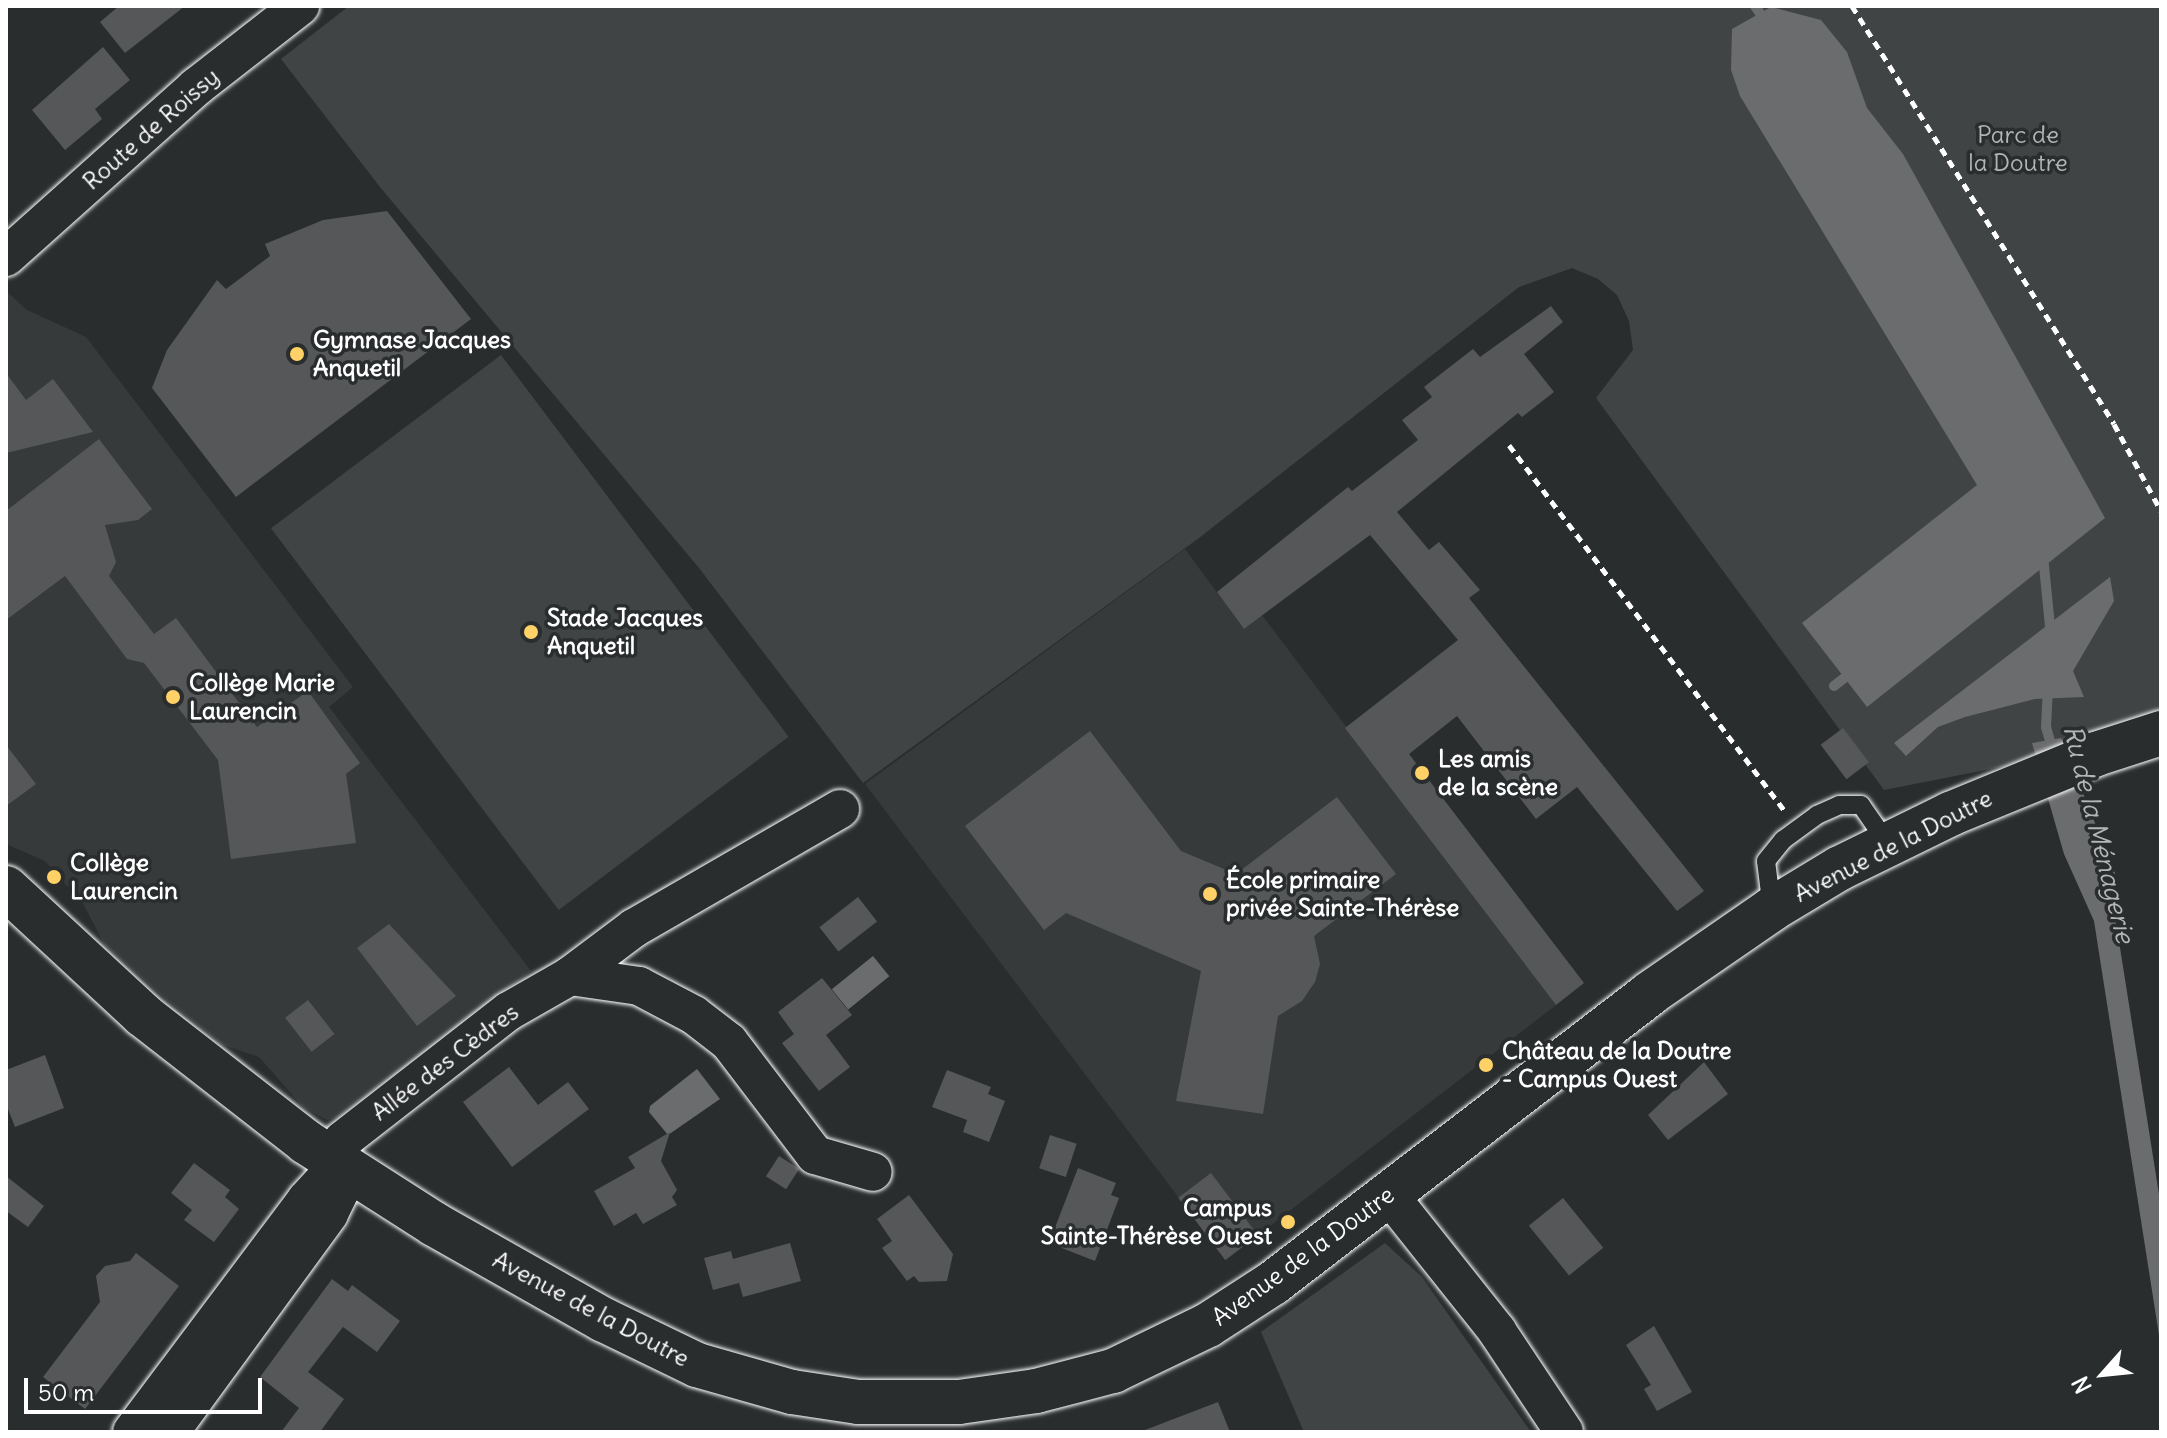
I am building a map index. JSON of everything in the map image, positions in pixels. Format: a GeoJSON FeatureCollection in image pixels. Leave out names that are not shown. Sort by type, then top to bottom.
{"type":"FeatureCollection","features":[{"type":"Feature","properties":{"kind":"main road","name":"Avenue de la Doutre"},"geometry":{"type":"LineString","coordinates":[[6,888],[143,1015],[339,1164],[434,1224],[666,1352],[792,1392],[892,1404],[990,1399],[1113,1371],[1257,1294],[1649,994],[1772,909],[1888,844],[2014,786],[2161,733]]}},
{"type":"Feature","properties":{"kind":"street","name":"Route de Roissy"},"geometry":{"type":"LineString","coordinates":[[6,257],[196,87],[300,6]]}},
{"type":"Feature","properties":{"kind":"street","name":"Allée des Cèdres"},"geometry":{"type":"LineString","coordinates":[[339,1164],[343,1140],[509,1011],[570,976],[634,928],[840,809]]}},
{"type":"Feature","properties":{"kind":"street"},"geometry":{"type":"LineString","coordinates":[[634,928],[639,986]]}},
{"type":"Feature","properties":{"kind":"street"},"geometry":{"type":"LineString","coordinates":[[570,976],[639,986],[694,1015],[729,1042],[815,1155],[873,1172]]}},
{"type":"Feature","properties":{"kind":"street"},"geometry":{"type":"LineString","coordinates":[[132,1432],[306,1200],[339,1164]]}},
{"type":"Feature","properties":{"kind":"street"},"geometry":{"type":"LineString","coordinates":[[170,1432],[329,1214],[340,1191],[339,1164]]}},
{"type":"Feature","properties":{"kind":"street"},"geometry":{"type":"LineString","coordinates":[[1389,1195],[1497,1331],[1564,1432]]}},
{"type":"Feature","properties":{"kind":"lane"},"geometry":{"type":"LineString","coordinates":[[1772,909],[1766,861],[1797,827],[1839,805],[1861,805],[1888,844]]}},
{"type":"Feature","properties":{"kind":"path"},"geometry":{"type":"LineString","coordinates":[[1852,6],[2114,424],[2161,511]]}},
{"type":"Feature","properties":{"kind":"path"},"geometry":{"type":"LineString","coordinates":[[1509,445],[1797,827]]}},
{"type":"Feature","properties":{"kind":"shaded area","name":"Collège Marie Laurencin"},"geometry":{"type":"Polygon","coordinates":[[[6,291],[27,310],[86,337],[353,687],[329,707],[531,971],[340,1117],[327,1120],[303,1107],[259,1057],[223,1045],[168,1001],[104,944],[84,905],[45,861],[6,844],[6,291]]]}},
{"type":"Feature","properties":{"kind":"shaded area","name":"École primaire privée Sainte-Thérèse"},"geometry":{"type":"Polygon","coordinates":[[[1185,549],[1244,629],[1262,615],[1556,1005],[1226,1260],[865,784],[1185,549]]]}},
{"type":"Feature","properties":{"kind":"green space","name":"Parc de la Doutre"},"geometry":{"type":"Polygon","coordinates":[[[349,6],[2161,6],[2161,709],[2021,763],[1884,790],[1596,398],[1633,350],[1629,321],[1617,295],[1598,279],[1572,268],[1519,287],[1199,538],[863,783],[699,568],[380,187],[281,59],[349,6]]]}},
{"type":"Feature","properties":{"kind":"green space","name":"Stade Jacques Anquetil"},"geometry":{"type":"Polygon","coordinates":[[[501,355],[789,737],[559,910],[271,528],[501,355]]]}},
{"type":"Feature","properties":{"kind":"green space"},"geometry":{"type":"Polygon","coordinates":[[[1385,1243],[1422,1277],[1531,1432],[1304,1432],[1261,1332],[1385,1243]]]}},
{"type":"Feature","properties":{"kind":"water"},"geometry":{"type":"Polygon","coordinates":[[[1771,7],[1821,20],[1847,52],[1867,108],[1903,154],[2105,518],[1867,707],[1802,623],[1977,485],[1740,96],[1731,70],[1732,29],[1771,7]]]}},
{"type":"Feature","properties":{"kind":"water"},"geometry":{"type":"Polygon","coordinates":[[[2110,577],[2114,601],[2073,671],[2084,697],[2035,699],[1965,717],[1938,727],[1906,756],[1894,743],[2110,577]]]}},
{"type":"Feature","properties":{"kind":"water"},"geometry":{"type":"Polygon","coordinates":[[[2061,738],[2115,873],[2115,916],[2161,1207],[2161,1348],[2094,921],[2064,854],[2032,743],[2061,738]]]}},
{"type":"Feature","properties":{"kind":"water"},"geometry":{"type":"Polygon","coordinates":[[[873,956],[889,976],[848,1010],[832,989],[873,956]]]}},
{"type":"Feature","properties":{"kind":"water"},"geometry":{"type":"Polygon","coordinates":[[[697,1069],[720,1099],[668,1135],[649,1112],[650,1106],[697,1069]]]}},
{"type":"Feature","properties":{"kind":"building"},"geometry":{"type":"Polygon","coordinates":[[[119,6],[185,6],[125,53],[100,22],[119,6]]]}},
{"type":"Feature","properties":{"kind":"building"},"geometry":{"type":"Polygon","coordinates":[[[103,47],[130,80],[95,109],[102,119],[65,150],[32,110],[103,47]]]}},
{"type":"Feature","properties":{"kind":"building","name":"Gymnase Jacques Anquetil"},"geometry":{"type":"Polygon","coordinates":[[[387,211],[471,319],[236,497],[152,388],[167,350],[217,280],[226,289],[270,256],[265,244],[323,220],[387,211]]]}},
{"type":"Feature","properties":{"kind":"building"},"geometry":{"type":"Polygon","coordinates":[[[1551,306],[1563,322],[1524,354],[1554,392],[1522,417],[1518,413],[1397,512],[1429,550],[1439,542],[1480,590],[1469,598],[1704,891],[1677,911],[1577,787],[1536,819],[1457,716],[1409,754],[1584,983],[1556,1005],[1345,728],[1458,640],[1370,535],[1244,629],[1217,592],[1348,487],[1352,491],[1418,440],[1402,420],[1432,397],[1424,387],[1473,349],[1480,357],[1551,306]]]}},
{"type":"Feature","properties":{"kind":"building"},"geometry":{"type":"Polygon","coordinates":[[[6,373],[26,400],[53,379],[93,432],[6,453],[6,373]]]}},
{"type":"Feature","properties":{"kind":"building"},"geometry":{"type":"Polygon","coordinates":[[[99,439],[152,509],[138,520],[105,525],[116,562],[109,576],[154,634],[176,618],[257,727],[308,691],[360,763],[346,774],[356,843],[231,859],[218,760],[144,663],[127,659],[65,576],[6,620],[6,511],[99,439]]]}},
{"type":"Feature","properties":{"kind":"building"},"geometry":{"type":"Polygon","coordinates":[[[1843,728],[1869,762],[1847,779],[1821,745],[1843,728]]]}},
{"type":"Feature","properties":{"kind":"building"},"geometry":{"type":"Polygon","coordinates":[[[1090,731],[1181,851],[1236,874],[1337,797],[1396,874],[1314,936],[1320,964],[1315,982],[1302,1001],[1278,1016],[1263,1114],[1176,1101],[1201,971],[1066,913],[1044,930],[965,826],[1090,731]]]}},
{"type":"Feature","properties":{"kind":"building"},"geometry":{"type":"Polygon","coordinates":[[[6,745],[36,784],[6,806],[6,745]]]}},
{"type":"Feature","properties":{"kind":"building"},"geometry":{"type":"Polygon","coordinates":[[[858,897],[877,921],[838,952],[819,927],[858,897]]]}},
{"type":"Feature","properties":{"kind":"building"},"geometry":{"type":"Polygon","coordinates":[[[389,924],[456,996],[417,1026],[357,948],[389,924]]]}},
{"type":"Feature","properties":{"kind":"building"},"geometry":{"type":"Polygon","coordinates":[[[822,978],[852,1015],[826,1035],[850,1067],[819,1091],[782,1043],[794,1034],[778,1012],[822,978]]]}},
{"type":"Feature","properties":{"kind":"building"},"geometry":{"type":"Polygon","coordinates":[[[308,1000],[334,1034],[312,1052],[285,1018],[308,1000]]]}},
{"type":"Feature","properties":{"kind":"building"},"geometry":{"type":"Polygon","coordinates":[[[45,1055],[64,1108],[15,1127],[6,1104],[6,1070],[45,1055]]]}},
{"type":"Feature","properties":{"kind":"building"},"geometry":{"type":"Polygon","coordinates":[[[1704,1062],[1728,1094],[1668,1140],[1648,1115],[1704,1062]]]}},
{"type":"Feature","properties":{"kind":"building"},"geometry":{"type":"Polygon","coordinates":[[[509,1067],[538,1105],[568,1082],[589,1109],[512,1167],[463,1102],[509,1067]]]}},
{"type":"Feature","properties":{"kind":"building"},"geometry":{"type":"Polygon","coordinates":[[[947,1070],[991,1087],[988,1094],[1005,1101],[989,1142],[963,1132],[967,1120],[932,1107],[947,1070]]]}},
{"type":"Feature","properties":{"kind":"building"},"geometry":{"type":"Polygon","coordinates":[[[670,1132],[661,1161],[677,1190],[672,1197],[677,1205],[643,1224],[636,1213],[614,1226],[594,1191],[635,1168],[628,1157],[670,1132]]]}},
{"type":"Feature","properties":{"kind":"building"},"geometry":{"type":"Polygon","coordinates":[[[1050,1135],[1077,1144],[1066,1177],[1039,1168],[1050,1135]]]}},
{"type":"Feature","properties":{"kind":"building"},"geometry":{"type":"Polygon","coordinates":[[[779,1156],[799,1169],[786,1189],[766,1176],[779,1156]]]}},
{"type":"Feature","properties":{"kind":"building"},"geometry":{"type":"Polygon","coordinates":[[[194,1163],[230,1190],[225,1197],[239,1209],[214,1242],[184,1220],[192,1210],[171,1193],[194,1163]]]}},
{"type":"Feature","properties":{"kind":"building"},"geometry":{"type":"Polygon","coordinates":[[[1078,1168],[1116,1183],[1111,1195],[1119,1198],[1095,1261],[1049,1243],[1078,1168]]]}},
{"type":"Feature","properties":{"kind":"building"},"geometry":{"type":"Polygon","coordinates":[[[1211,1173],[1258,1235],[1225,1260],[1178,1198],[1211,1173]]]}},
{"type":"Feature","properties":{"kind":"building"},"geometry":{"type":"Polygon","coordinates":[[[6,1176],[44,1206],[28,1227],[6,1211],[6,1176]]]}},
{"type":"Feature","properties":{"kind":"building"},"geometry":{"type":"Polygon","coordinates":[[[909,1195],[953,1254],[947,1281],[919,1282],[914,1276],[907,1281],[882,1248],[892,1241],[877,1219],[909,1195]]]}},
{"type":"Feature","properties":{"kind":"building"},"geometry":{"type":"Polygon","coordinates":[[[1563,1198],[1603,1248],[1569,1275],[1529,1226],[1563,1198]]]}},
{"type":"Feature","properties":{"kind":"building"},"geometry":{"type":"Polygon","coordinates":[[[790,1243],[801,1281],[743,1297],[739,1283],[713,1290],[704,1258],[731,1251],[733,1259],[790,1243]]]}},
{"type":"Feature","properties":{"kind":"building"},"geometry":{"type":"Polygon","coordinates":[[[136,1253],[179,1286],[85,1409],[43,1377],[100,1302],[96,1276],[105,1266],[130,1261],[136,1253]]]}},
{"type":"Feature","properties":{"kind":"building"},"geometry":{"type":"Polygon","coordinates":[[[332,1279],[348,1291],[352,1285],[400,1321],[377,1352],[343,1327],[308,1372],[344,1399],[320,1432],[281,1432],[299,1408],[260,1377],[332,1279]]]}},
{"type":"Feature","properties":{"kind":"building"},"geometry":{"type":"Polygon","coordinates":[[[1654,1326],[1692,1392],[1657,1411],[1644,1389],[1651,1385],[1626,1345],[1654,1326]]]}},
{"type":"Feature","properties":{"kind":"building"},"geometry":{"type":"Polygon","coordinates":[[[1218,1402],[1230,1432],[1145,1432],[1145,1430],[1218,1402]]]}},
{"type":"Feature","properties":{"kind":"waterway","name":"Ru de la Ménagerie"},"geometry":{"type":"LineString","coordinates":[[1755,6],[1767,24]]}},
{"type":"Feature","properties":{"kind":"waterway","name":"Ru de la Ménagerie"},"geometry":{"type":"LineString","coordinates":[[2043,556],[2051,636]]}},
{"type":"Feature","properties":{"kind":"waterway"},"geometry":{"type":"LineString","coordinates":[[1834,686],[1852,672]]}},
{"type":"Feature","properties":{"kind":"waterway","name":"Ru de la Ménagerie"},"geometry":{"type":"LineString","coordinates":[[2048,688],[2046,727],[2053,751]]}},
{"type":"Feature","properties":{"kind":"place","name":"Gymnase Jacques Anquetil"},"geometry":{"type":"Point","coordinates":[297,354]}},
{"type":"Feature","properties":{"kind":"place","name":"Stade Jacques Anquetil"},"geometry":{"type":"Point","coordinates":[531,632]}},
{"type":"Feature","properties":{"kind":"place","name":"Collège Marie Laurencin"},"geometry":{"type":"Point","coordinates":[173,697]}},
{"type":"Feature","properties":{"kind":"place","name":"Les amis de la scène"},"geometry":{"type":"Point","coordinates":[1422,773]}},
{"type":"Feature","properties":{"kind":"place","name":"Collège Laurencin"},"geometry":{"type":"Point","coordinates":[54,877]}},
{"type":"Feature","properties":{"kind":"place","name":"École primaire privée Sainte-Thérèse"},"geometry":{"type":"Point","coordinates":[1210,894]}},
{"type":"Feature","properties":{"kind":"place","name":"Château de la Doutre - Campus Ouest"},"geometry":{"type":"Point","coordinates":[1486,1065]}},
{"type":"Feature","properties":{"kind":"place","name":"Campus Sainte-Thérèse Ouest"},"geometry":{"type":"Point","coordinates":[1288,1222]}}]}
